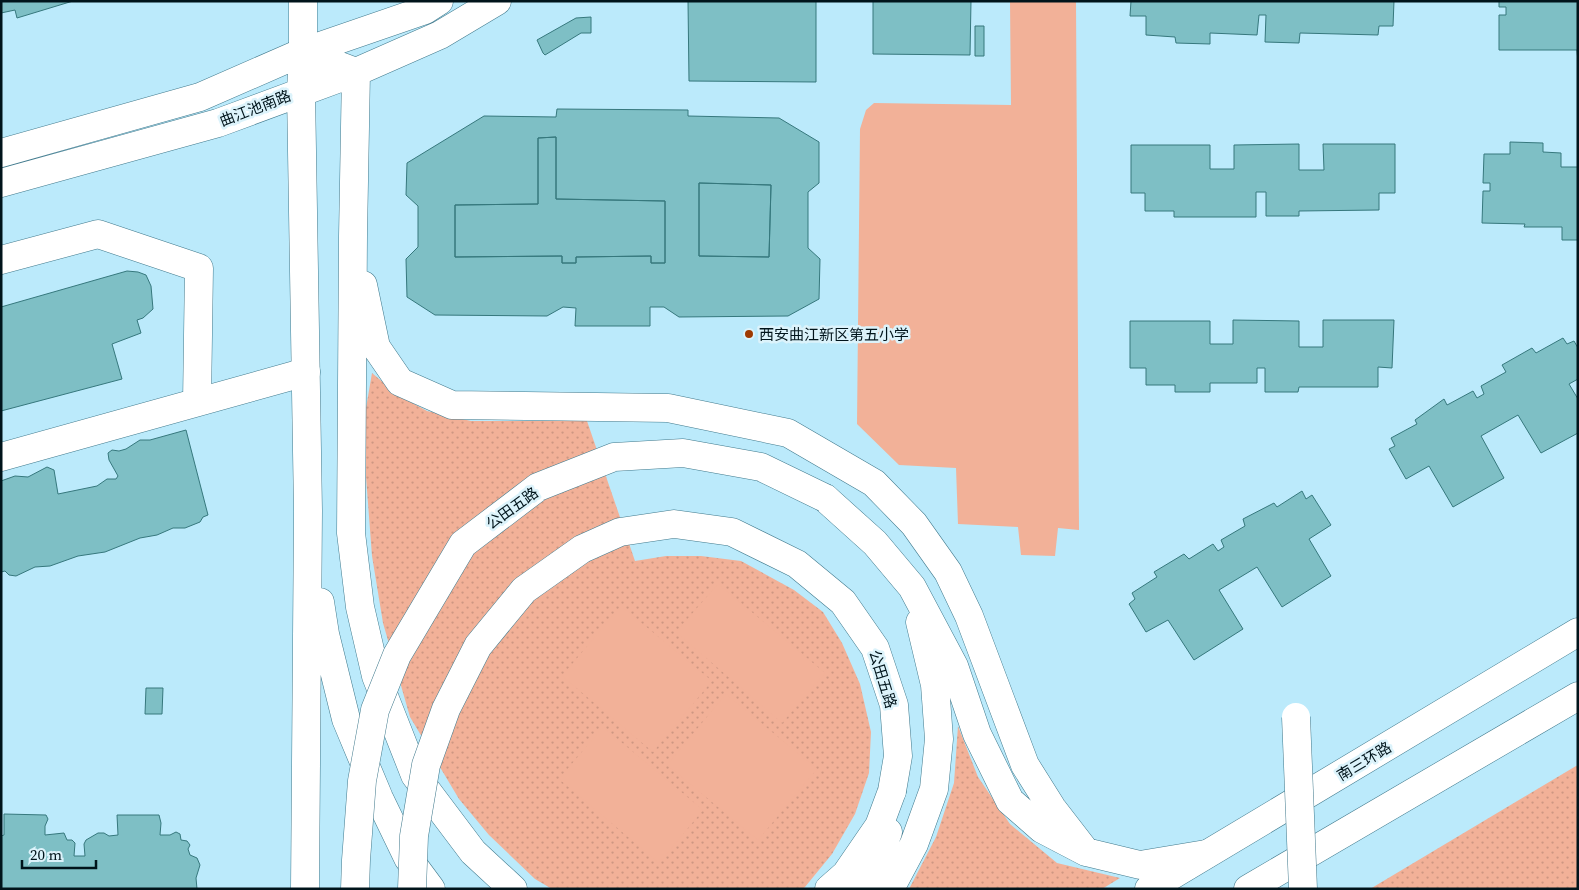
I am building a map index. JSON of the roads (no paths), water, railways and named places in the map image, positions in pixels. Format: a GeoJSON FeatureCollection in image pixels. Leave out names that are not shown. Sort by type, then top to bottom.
{"type":"FeatureCollection","features":[{"type":"Feature","properties":{"kind":"main road"},"geometry":{"type":"LineString","coordinates":[[304,1],[304,52],[301,91],[308,511],[306,889]]}},
{"type":"Feature","properties":{"kind":"main road","name":"曲江池南路"},"geometry":{"type":"LineString","coordinates":[[1,153],[200,97],[304,52],[424,10],[439,1]]}},
{"type":"Feature","properties":{"kind":"main road","name":"曲江池南路"},"geometry":{"type":"LineString","coordinates":[[1,183],[218,123],[356,72],[440,35],[497,1]]}},
{"type":"Feature","properties":{"kind":"main road"},"geometry":{"type":"LineString","coordinates":[[304,52],[356,72],[350,534],[360,607],[376,676],[415,775],[473,852],[513,889]]}},
{"type":"Feature","properties":{"kind":"main road"},"geometry":{"type":"LineString","coordinates":[[1,260],[98,234],[199,268],[197,402]]}},
{"type":"Feature","properties":{"kind":"main road"},"geometry":{"type":"LineString","coordinates":[[353,236],[376,347],[400,382],[452,405],[668,408],[788,433],[874,483],[914,524],[948,572],[969,616],[1025,765],[1052,808],[1086,852]]}},
{"type":"Feature","properties":{"kind":"main road"},"geometry":{"type":"LineString","coordinates":[[1,457],[306,372]]}},
{"type":"Feature","properties":{"kind":"main road","name":"公田五路"},"geometry":{"type":"LineString","coordinates":[[355,889],[362,781],[376,710],[397,655],[463,544],[538,487],[614,457],[683,453],[761,467],[825,498],[875,543],[912,587]]}},
{"type":"Feature","properties":{"kind":"main road"},"geometry":{"type":"LineString","coordinates":[[308,511],[325,634],[346,719],[379,798],[408,858],[431,889]]}},
{"type":"Feature","properties":{"kind":"main road","name":"公田五路"},"geometry":{"type":"LineString","coordinates":[[412,889],[414,836],[426,765],[446,709],[478,646],[524,590],[582,549],[620,532],[674,524],[732,532],[797,564],[843,602],[875,648],[894,705],[898,756],[892,791]]}},
{"type":"Feature","properties":{"kind":"main road"},"geometry":{"type":"LineString","coordinates":[[912,587],[954,666],[977,734],[1010,801],[1042,829],[1086,852],[1140,866],[1210,854]]}},
{"type":"Feature","properties":{"kind":"main road"},"geometry":{"type":"LineString","coordinates":[[890,889],[914,844],[934,789],[939,740],[935,685],[912,587]]}},
{"type":"Feature","properties":{"kind":"main road","name":"南三环路"},"geometry":{"type":"LineString","coordinates":[[1149,889],[1578,632]]}},
{"type":"Feature","properties":{"kind":"main road"},"geometry":{"type":"LineString","coordinates":[[1248,889],[1578,696]]}},
{"type":"Feature","properties":{"kind":"main road"},"geometry":{"type":"LineString","coordinates":[[1296,717],[1303,889]]}},
{"type":"Feature","properties":{"kind":"main road"},"geometry":{"type":"LineString","coordinates":[[829,889],[846,874],[879,826],[892,791]]}},
{"type":"Feature","properties":{"kind":"main road"},"geometry":{"type":"LineString","coordinates":[[857,889],[874,869],[887,836],[892,791]]}},
{"type":"Feature","properties":{"kind":"place","name":"西安曲江新区第五小学"},"geometry":{"type":"Point","coordinates":[749,334]}}]}
